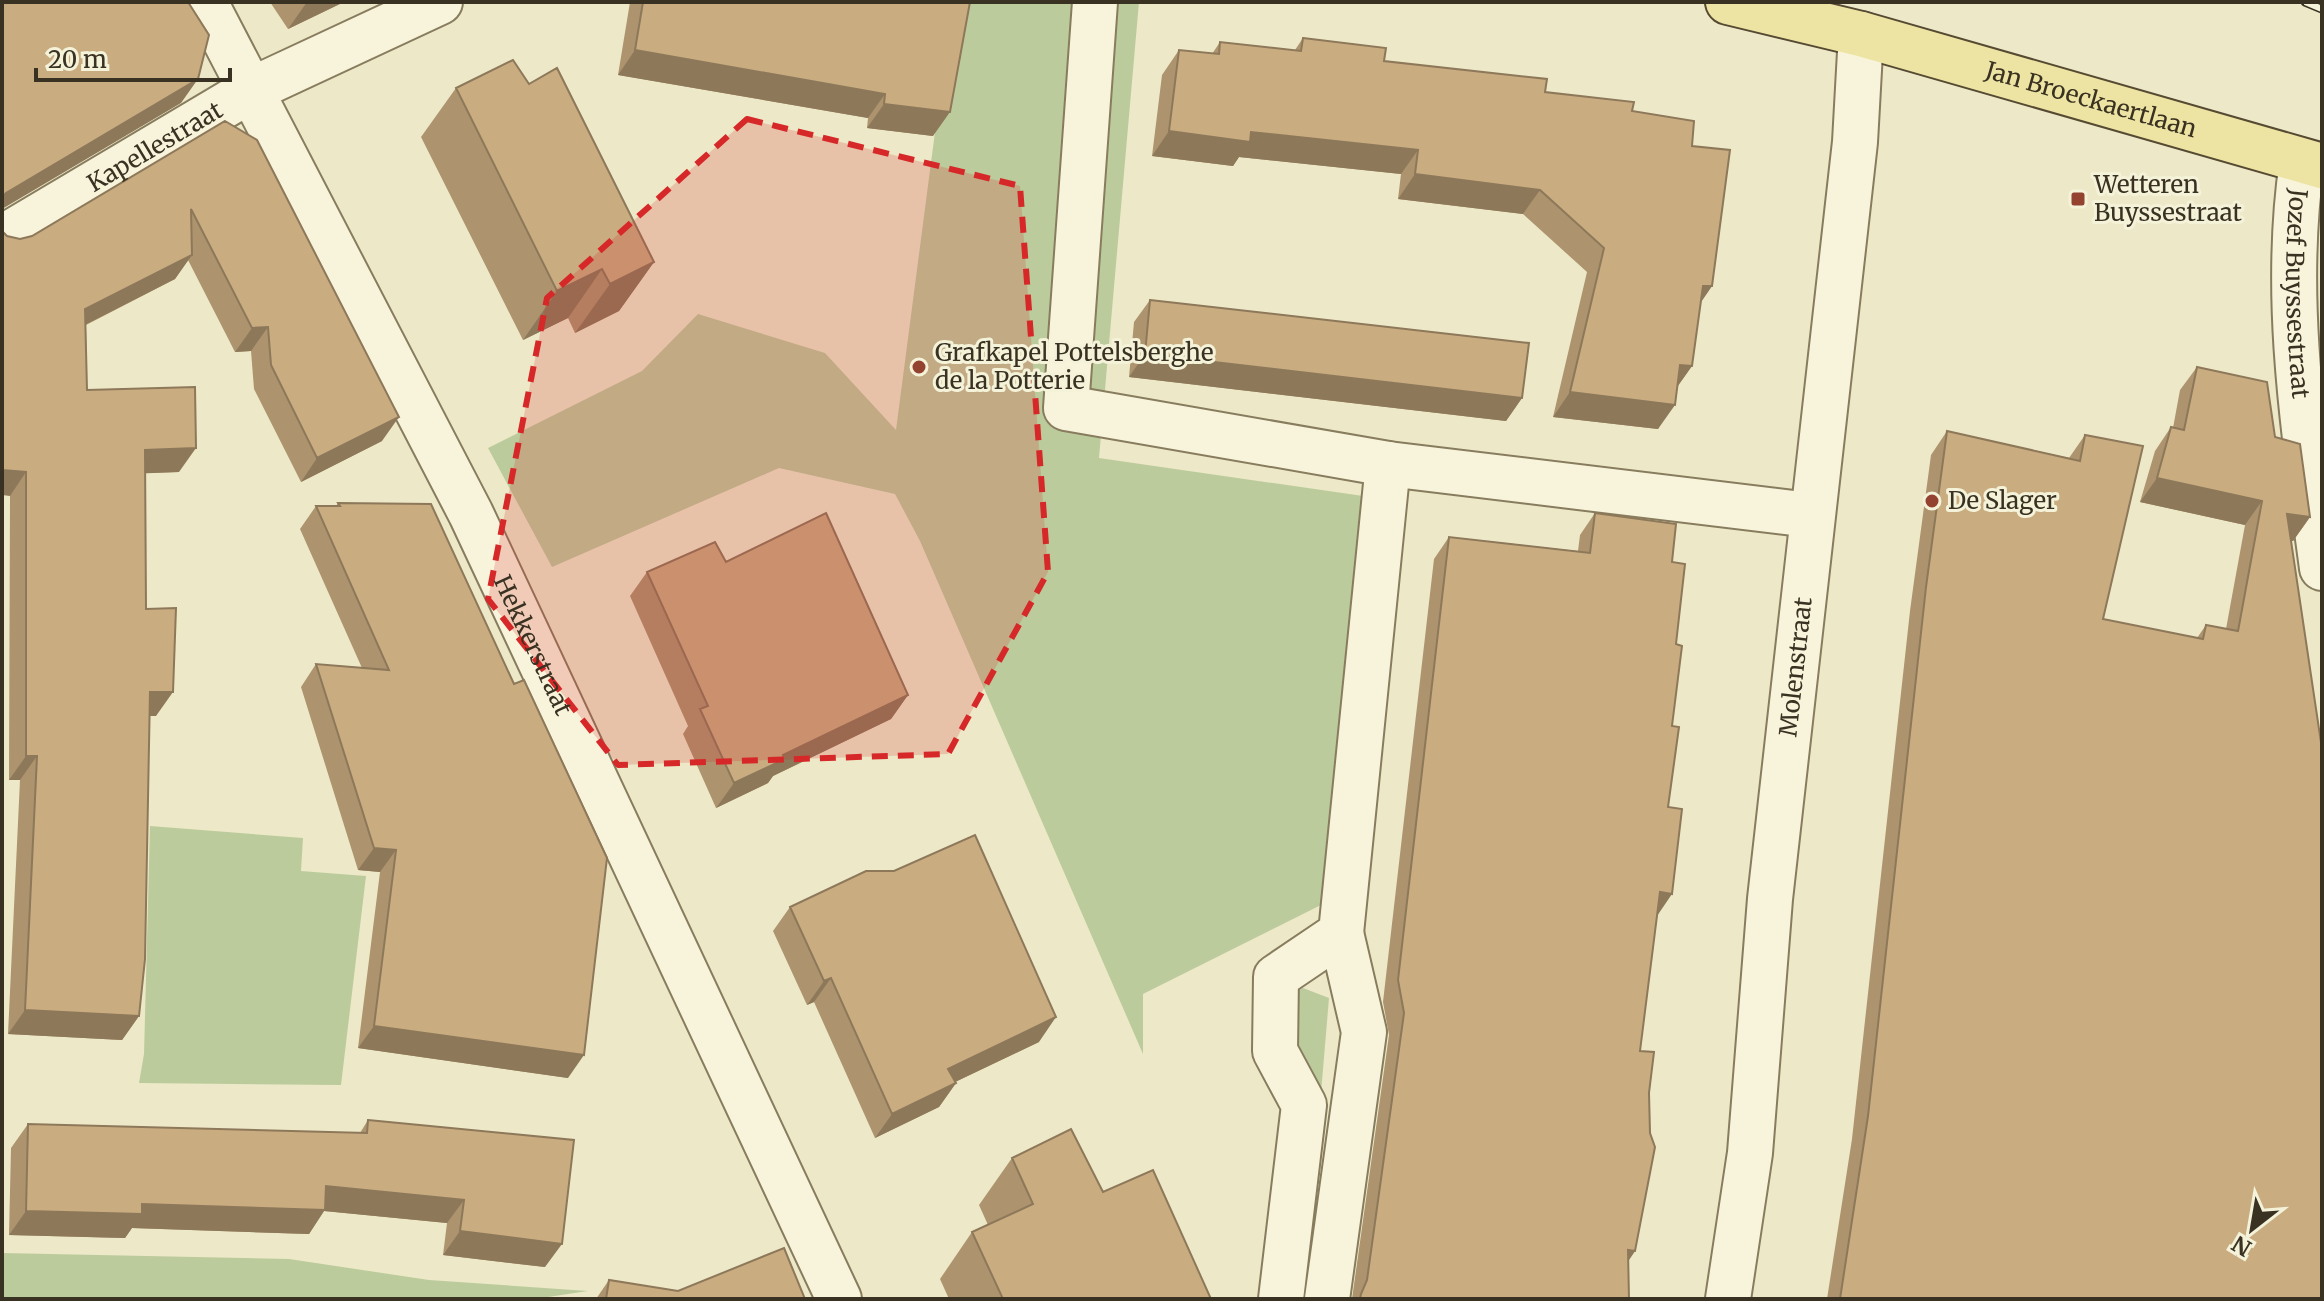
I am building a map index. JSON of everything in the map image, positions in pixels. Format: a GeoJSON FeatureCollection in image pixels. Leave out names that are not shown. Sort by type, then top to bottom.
{"type":"FeatureCollection","features":[{"type":"Feature","properties":{"kind":"main road","name":"Jan Broeckaertlaan"},"geometry":{"type":"LineString","coordinates":[[1728,2],[1869,13],[2312,164]]}},
{"type":"Feature","properties":{"kind":"street","name":"Hekkerstraat"},"geometry":{"type":"LineString","coordinates":[[205,2],[471,514],[839,1299]]}},
{"type":"Feature","properties":{"kind":"street","name":"Kapellestraat"},"geometry":{"type":"LineString","coordinates":[[2,238],[251,90],[440,2]]}},
{"type":"Feature","properties":{"kind":"street"},"geometry":{"type":"LineString","coordinates":[[1095,2],[1066,408],[1388,464],[1810,515]]}},
{"type":"Feature","properties":{"kind":"street","name":"Molenstraat"},"geometry":{"type":"LineString","coordinates":[[1728,1299],[1758,1077],[1770,899],[1810,515],[1869,13]]}},
{"type":"Feature","properties":{"kind":"street","name":"Jozef Buyssestraat"},"geometry":{"type":"LineString","coordinates":[[2312,164],[2294,213],[2297,383],[2322,568]]}},
{"type":"Feature","properties":{"kind":"street"},"geometry":{"type":"LineString","coordinates":[[1327,1299],[1364,1032],[1341,933],[1388,464]]}},
{"type":"Feature","properties":{"kind":"street"},"geometry":{"type":"LineString","coordinates":[[1281,1299],[1304,1105],[1275,1051],[1276,977],[1341,933]]}},
{"type":"Feature","properties":{"kind":"highlighted area"},"geometry":{"type":"Polygon","coordinates":[[[747,119],[1020,186],[1048,572],[948,754],[618,765],[488,599],[547,298],[747,119]]]}},
{"type":"Feature","properties":{"kind":"green space"},"geometry":{"type":"Polygon","coordinates":[[[952,2],[1139,2],[1099,458],[1370,497],[1325,903],[1143,994],[1143,1054],[920,541],[895,494],[779,468],[552,567],[488,448],[642,371],[698,314],[825,353],[896,430],[952,2]]]}},
{"type":"Feature","properties":{"kind":"green space"},"geometry":{"type":"Polygon","coordinates":[[[150,826],[303,838],[301,871],[366,876],[341,1085],[139,1083],[144,1054],[150,826]]]}},
{"type":"Feature","properties":{"kind":"green space"},"geometry":{"type":"Polygon","coordinates":[[[1303,988],[1329,998],[1319,1117],[1294,1057],[1287,997],[1303,988]]]}},
{"type":"Feature","properties":{"kind":"green space"},"geometry":{"type":"Polygon","coordinates":[[[2,1253],[289,1259],[429,1280],[588,1291],[535,1299],[2,1299],[2,1253]]]}},
{"type":"Feature","properties":{"kind":"building"},"geometry":{"type":"Polygon","coordinates":[[[2,2],[188,2],[209,35],[198,79],[2,197],[2,2]]]}},
{"type":"Feature","properties":{"kind":"building"},"geometry":{"type":"Polygon","coordinates":[[[643,2],[970,2],[950,112],[884,104],[885,94],[635,50],[643,2]]]}},
{"type":"Feature","properties":{"kind":"building"},"geometry":{"type":"Polygon","coordinates":[[[1303,38],[1386,48],[1384,61],[1547,79],[1545,92],[1634,102],[1632,111],[1694,121],[1692,146],[1730,150],[1712,286],[1703,286],[1692,366],[1680,365],[1675,405],[1570,392],[1604,248],[1540,190],[1415,174],[1418,150],[1251,132],[1250,142],[1169,131],[1179,50],[1219,54],[1220,42],[1301,51],[1303,38]]]}},
{"type":"Feature","properties":{"kind":"building"},"geometry":{"type":"Polygon","coordinates":[[[513,60],[529,84],[557,68],[654,262],[610,284],[602,269],[557,291],[456,88],[513,60]]]}},
{"type":"Feature","properties":{"kind":"building"},"geometry":{"type":"Polygon","coordinates":[[[225,121],[257,140],[399,417],[317,458],[271,365],[268,327],[252,328],[191,209],[192,255],[85,309],[87,390],[195,387],[196,448],[145,450],[146,609],[176,608],[173,692],[150,692],[145,959],[139,1016],[25,1010],[37,756],[26,756],[26,472],[2,470],[2,231],[7,236],[20,239],[32,236],[225,121]]]}},
{"type":"Feature","properties":{"kind":"building"},"geometry":{"type":"Polygon","coordinates":[[[1150,300],[1529,343],[1522,398],[1145,354],[1150,300]]]}},
{"type":"Feature","properties":{"kind":"building"},"geometry":{"type":"Polygon","coordinates":[[[2197,367],[2267,382],[2275,437],[2300,444],[2310,517],[2287,514],[2322,749],[2322,1299],[1840,1299],[1868,1116],[1926,587],[1947,431],[2080,461],[2085,435],[2143,446],[2103,619],[2203,639],[2206,625],[2238,631],[2262,501],[2157,478],[2171,427],[2184,430],[2197,367]]]}},
{"type":"Feature","properties":{"kind":"building"},"geometry":{"type":"Polygon","coordinates":[[[338,503],[431,504],[514,684],[524,680],[607,858],[584,1055],[374,1026],[396,850],[374,848],[316,664],[389,670],[316,506],[340,506],[338,503]]]}},
{"type":"Feature","properties":{"kind":"building"},"geometry":{"type":"Polygon","coordinates":[[[826,513],[908,695],[783,755],[785,759],[734,783],[700,709],[708,706],[647,572],[715,542],[726,562],[826,513]]]}},
{"type":"Feature","properties":{"kind":"building"},"geometry":{"type":"Polygon","coordinates":[[[1595,513],[1676,524],[1672,562],[1685,564],[1676,644],[1682,646],[1672,726],[1679,727],[1668,807],[1682,809],[1672,894],[1660,892],[1640,1051],[1654,1052],[1649,1093],[1650,1133],[1655,1147],[1635,1251],[1628,1250],[1629,1299],[1360,1299],[1367,1280],[1404,1013],[1398,980],[1449,537],[1590,553],[1595,513]]]}},
{"type":"Feature","properties":{"kind":"building"},"geometry":{"type":"Polygon","coordinates":[[[975,835],[1056,1017],[948,1069],[956,1083],[892,1114],[831,978],[824,981],[790,907],[866,871],[894,871],[975,835]]]}},
{"type":"Feature","properties":{"kind":"building"},"geometry":{"type":"Polygon","coordinates":[[[368,1120],[574,1140],[562,1244],[460,1231],[464,1200],[326,1186],[325,1210],[142,1204],[142,1214],[26,1211],[28,1124],[367,1133],[368,1120]]]}},
{"type":"Feature","properties":{"kind":"building"},"geometry":{"type":"Polygon","coordinates":[[[1071,1129],[1103,1192],[1153,1170],[1211,1299],[1003,1299],[972,1232],[1033,1204],[1012,1158],[1071,1129]]]}},
{"type":"Feature","properties":{"kind":"building"},"geometry":{"type":"Polygon","coordinates":[[[784,1248],[805,1299],[606,1299],[609,1280],[678,1291],[784,1248]]]}},
{"type":"Feature","properties":{"kind":"railway"},"geometry":{"type":"LineString","coordinates":[[2305,2],[2322,9]]}},
{"type":"Feature","properties":{"kind":"place","name":"Wetteren Buyssestraat"},"geometry":{"type":"Point","coordinates":[2078,199]}},
{"type":"Feature","properties":{"kind":"place","name":"Grafkapel Pottelsberghe de la Potterie"},"geometry":{"type":"Point","coordinates":[919,367]}},
{"type":"Feature","properties":{"kind":"place","name":"De Slager"},"geometry":{"type":"Point","coordinates":[1932,501]}}]}
